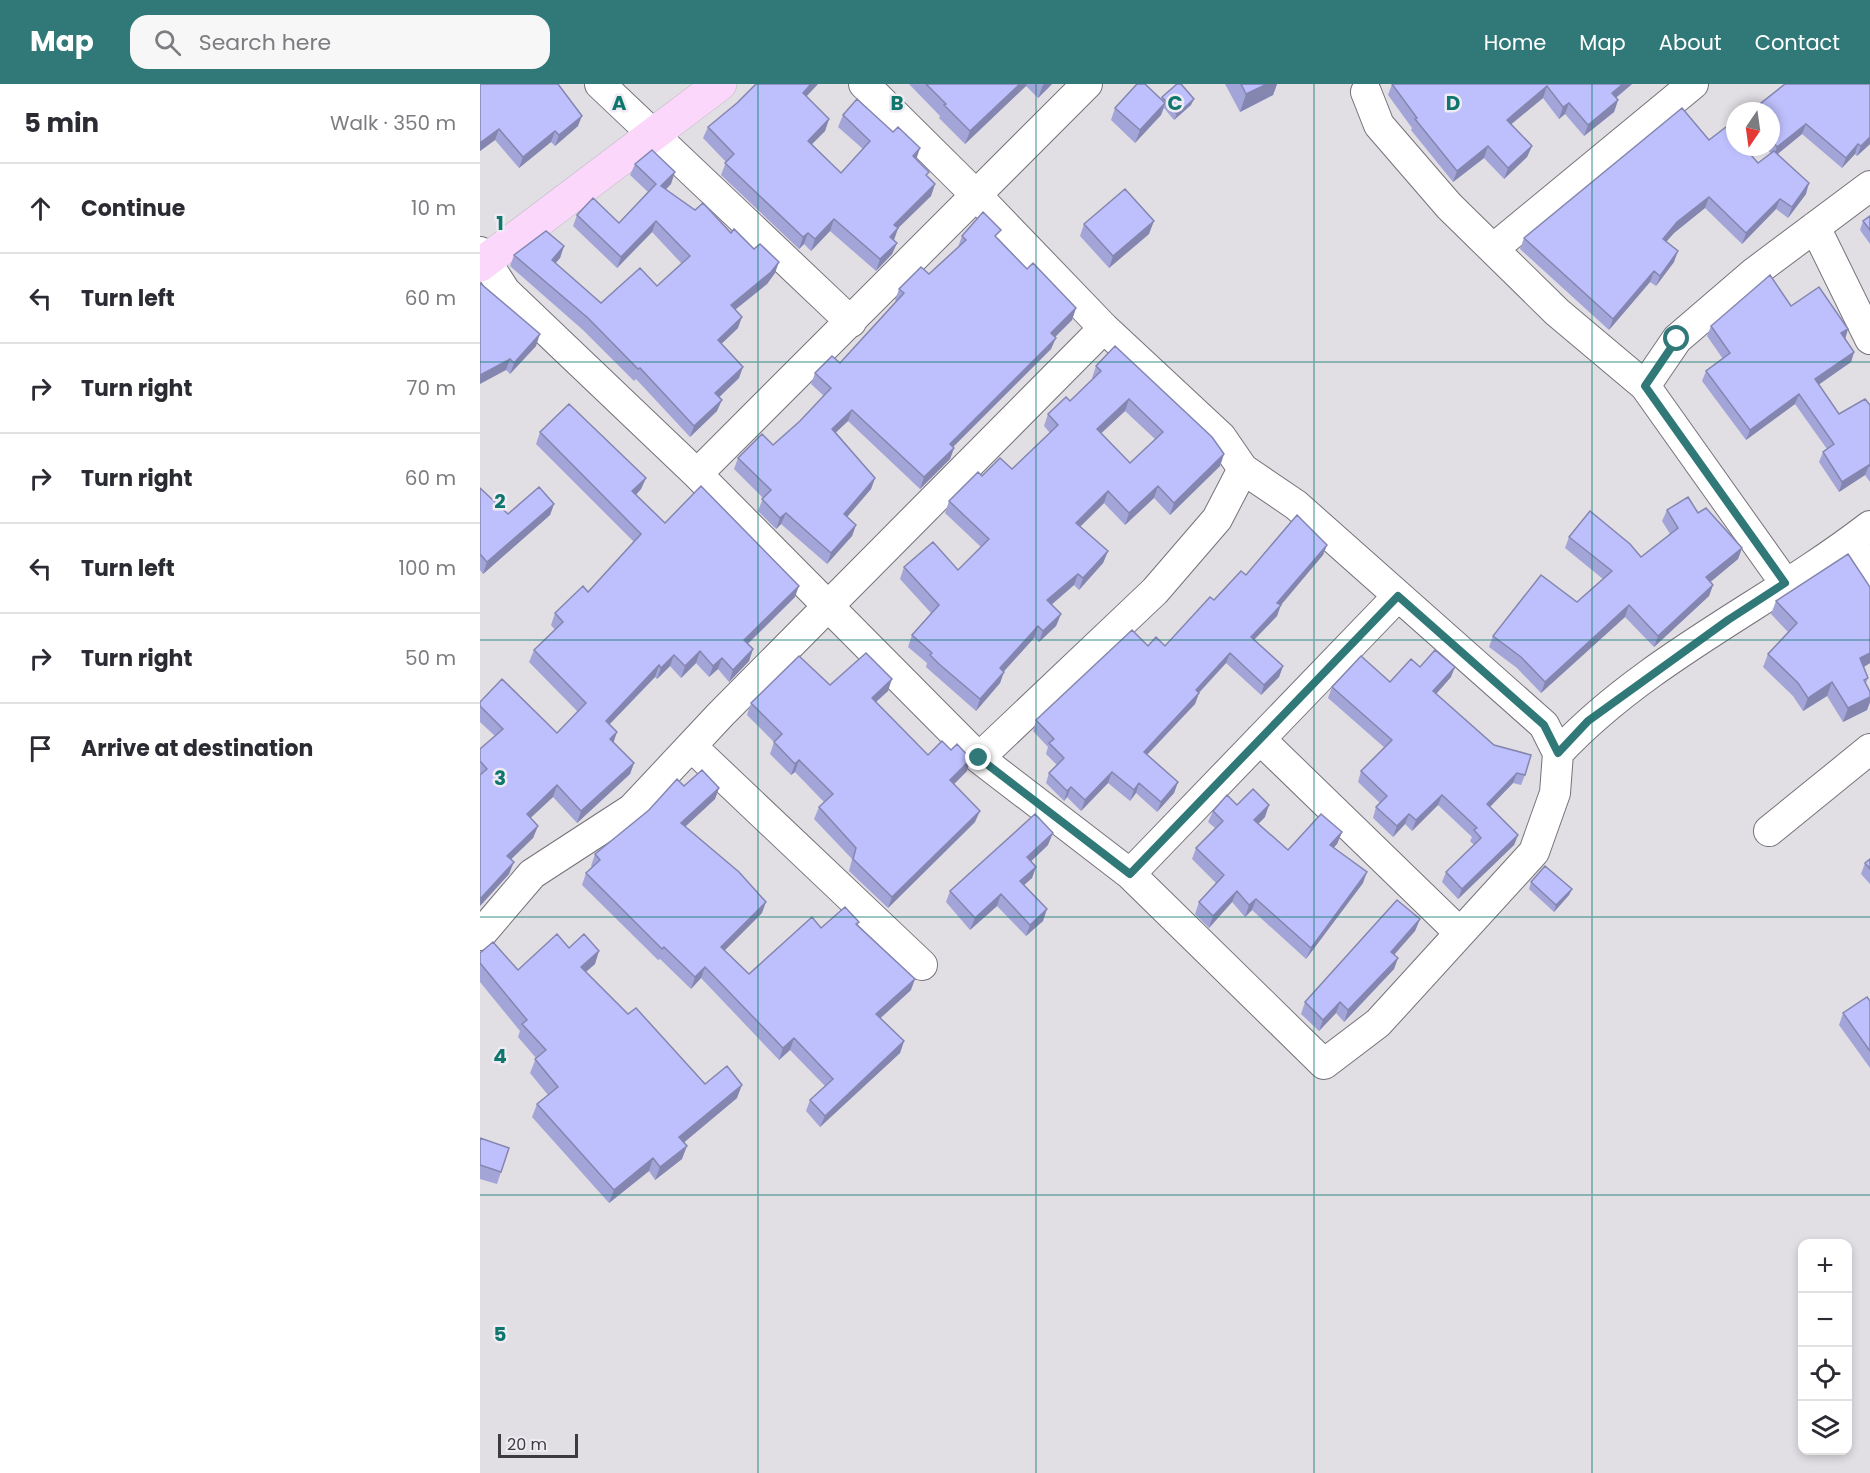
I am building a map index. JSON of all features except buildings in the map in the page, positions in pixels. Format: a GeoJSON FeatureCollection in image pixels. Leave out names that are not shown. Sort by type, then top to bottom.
{"type":"FeatureCollection","features":[{"type":"Feature","properties":{"kind":"main road"},"geometry":{"type":"LineString","coordinates":[[482,259],[720,84]]}},
{"type":"Feature","properties":{"kind":"street"},"geometry":{"type":"LineString","coordinates":[[600,84],[851,322]]}},
{"type":"Feature","properties":{"kind":"street"},"geometry":{"type":"LineString","coordinates":[[482,259],[505,291],[697,474],[979,758],[1130,874],[1324,1064],[1378,1023],[1534,852],[1555,794],[1558,753],[1544,725],[1296,505],[1243,469],[1221,437],[1104,328],[977,196],[864,84]]}},
{"type":"Feature","properties":{"kind":"street"},"geometry":{"type":"LineString","coordinates":[[697,474],[1087,84]]}},
{"type":"Feature","properties":{"kind":"street"},"geometry":{"type":"LineString","coordinates":[[1493,249],[1693,84]]}},
{"type":"Feature","properties":{"kind":"street"},"geometry":{"type":"LineString","coordinates":[[1368,87],[1379,125],[1449,206],[1557,312],[1645,386],[1785,583]]}},
{"type":"Feature","properties":{"kind":"street"},"geometry":{"type":"LineString","coordinates":[[1645,386],[1677,339],[1755,272],[1870,186]]}},
{"type":"Feature","properties":{"kind":"street"},"geometry":{"type":"LineString","coordinates":[[1815,227],[1870,339]]}},
{"type":"Feature","properties":{"kind":"street"},"geometry":{"type":"LineString","coordinates":[[480,935],[532,874],[632,809],[691,746],[1104,328]]}},
{"type":"Feature","properties":{"kind":"street"},"geometry":{"type":"LineString","coordinates":[[979,758],[1155,591],[1217,519],[1243,469]]}},
{"type":"Feature","properties":{"kind":"street"},"geometry":{"type":"LineString","coordinates":[[1558,753],[1588,721],[1728,620],[1861,533],[1870,572]]}},
{"type":"Feature","properties":{"kind":"street"},"geometry":{"type":"LineString","coordinates":[[1130,874],[1398,596]]}},
{"type":"Feature","properties":{"kind":"street"},"geometry":{"type":"LineString","coordinates":[[1260,739],[1460,933]]}},
{"type":"Feature","properties":{"kind":"street"},"geometry":{"type":"LineString","coordinates":[[691,746],[922,964]]}},
{"type":"Feature","properties":{"kind":"street"},"geometry":{"type":"LineString","coordinates":[[1769,831],[1870,749]]}},
{"type":"Feature","properties":{"kind":"route"},"geometry":{"type":"LineString","coordinates":[[979,758],[1130,874],[1398,596],[1544,725],[1558,753],[1588,721],[1728,620],[1785,583],[1645,386],[1677,339]]}}]}
